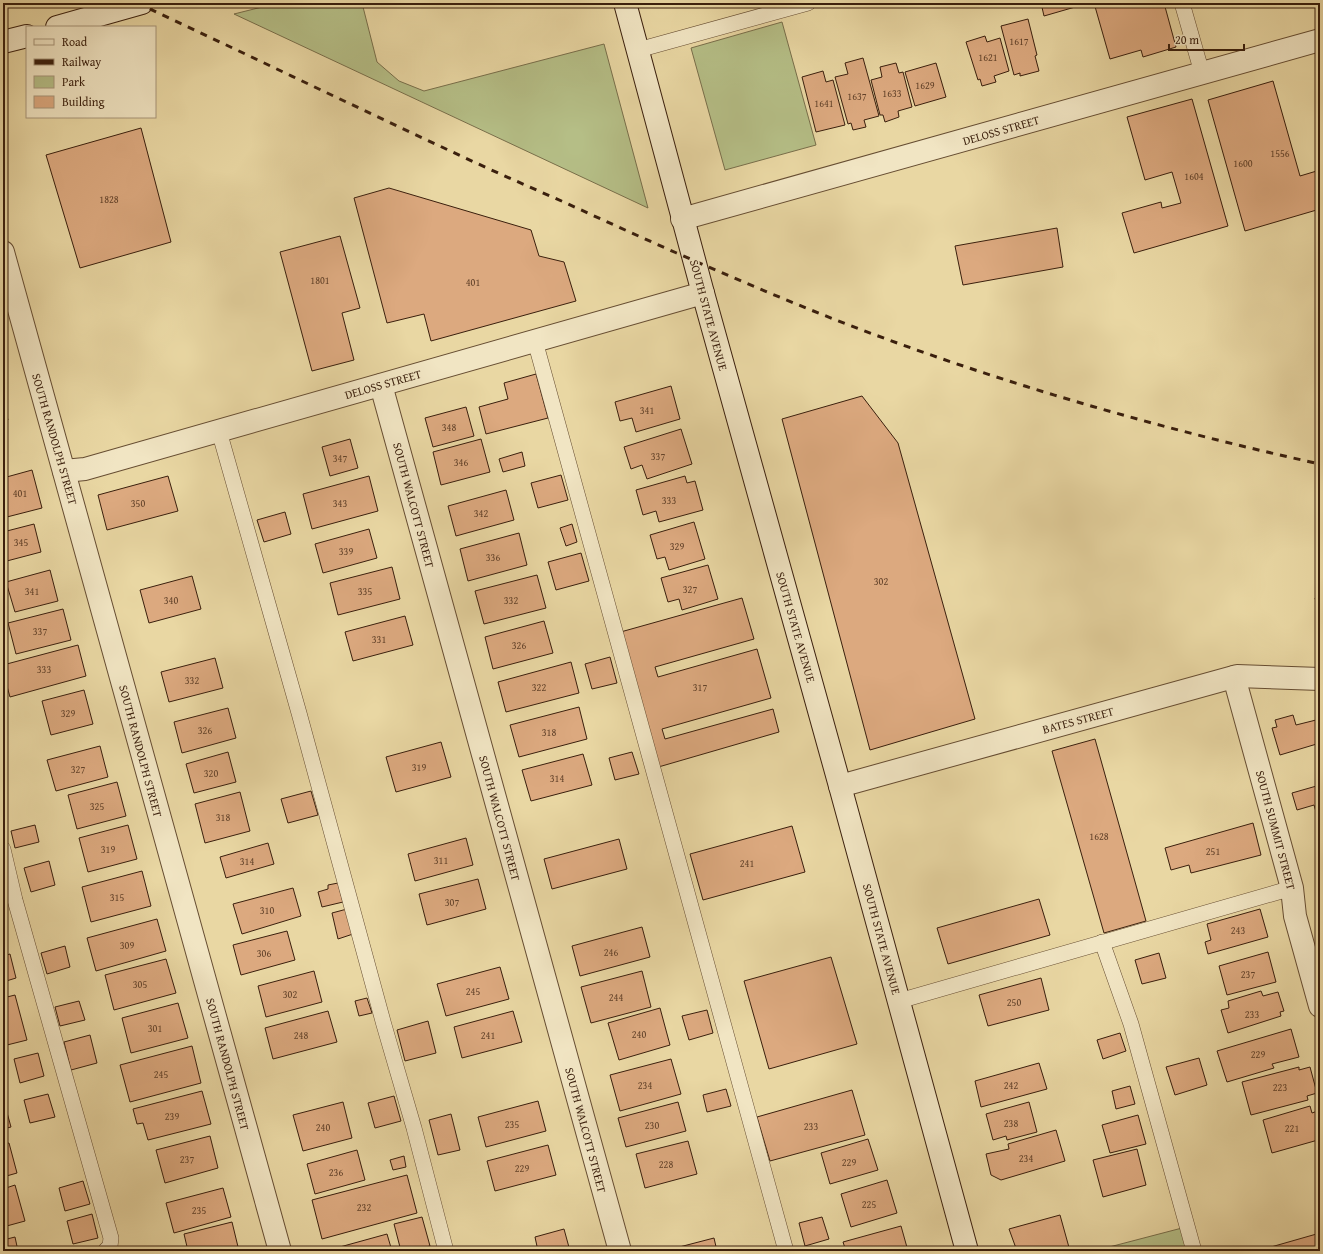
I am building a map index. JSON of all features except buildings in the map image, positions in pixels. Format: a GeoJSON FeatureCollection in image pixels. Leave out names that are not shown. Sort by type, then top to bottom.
{"type":"FeatureCollection","features":[{"type":"Feature","properties":{"kind":"street"},"geometry":{"type":"LineString","coordinates":[[61,26],[142,3]]}},
{"type":"Feature","properties":{"kind":"street","name":"SOUTH STATE AVENUE"},"geometry":{"type":"LineString","coordinates":[[625,3],[702,293],[840,786],[967,1251]]}},
{"type":"Feature","properties":{"kind":"street"},"geometry":{"type":"LineString","coordinates":[[3,42],[26,36]]}},
{"type":"Feature","properties":{"kind":"street","name":"DELOSS STREET"},"geometry":{"type":"LineString","coordinates":[[682,219],[1320,40]]}},
{"type":"Feature","properties":{"kind":"street","name":"SOUTH RANDOLPH STREET"},"geometry":{"type":"LineString","coordinates":[[3,252],[280,1251]]}},
{"type":"Feature","properties":{"kind":"street","name":"DELOSS STREET"},"geometry":{"type":"LineString","coordinates":[[64,471],[85,469],[702,293]]}},
{"type":"Feature","properties":{"kind":"street","name":"SOUTH WALCOTT STREET"},"geometry":{"type":"LineString","coordinates":[[381,384],[620,1251]]}},
{"type":"Feature","properties":{"kind":"street","name":"BATES STREET"},"geometry":{"type":"LineString","coordinates":[[840,786],[1234,677],[1320,680]]}},
{"type":"Feature","properties":{"kind":"street","name":"SOUTH SUMMIT STREET"},"geometry":{"type":"LineString","coordinates":[[1234,677],[1292,888],[1295,916],[1320,1006]]}},
{"type":"Feature","properties":{"kind":"lane"},"geometry":{"type":"LineString","coordinates":[[638,50],[808,3]]}},
{"type":"Feature","properties":{"kind":"lane"},"geometry":{"type":"LineString","coordinates":[[1182,3],[1202,73]]}},
{"type":"Feature","properties":{"kind":"lane"},"geometry":{"type":"LineString","coordinates":[[535,341],[786,1251]]}},
{"type":"Feature","properties":{"kind":"lane"},"geometry":{"type":"LineString","coordinates":[[219,430],[414,1128],[446,1251]]}},
{"type":"Feature","properties":{"kind":"lane"},"geometry":{"type":"LineString","coordinates":[[3,849],[15,900],[111,1238],[110,1246],[106,1251]]}},
{"type":"Feature","properties":{"kind":"lane"},"geometry":{"type":"LineString","coordinates":[[899,1001],[1292,888]]}},
{"type":"Feature","properties":{"kind":"lane"},"geometry":{"type":"LineString","coordinates":[[1102,942],[1131,1024],[1194,1251]]}},
{"type":"Feature","properties":{"kind":"green space"},"geometry":{"type":"Polygon","coordinates":[[[278,3],[362,3],[377,62],[399,81],[424,91],[604,44],[648,208],[234,14],[278,3]]]}},
{"type":"Feature","properties":{"kind":"green space"},"geometry":{"type":"Polygon","coordinates":[[[782,22],[816,145],[725,170],[691,48],[782,22]]]}},
{"type":"Feature","properties":{"kind":"green space"},"geometry":{"type":"Polygon","coordinates":[[[1182,1228],[1188,1251],[1094,1251],[1182,1228]]]}},
{"type":"Feature","properties":{"kind":"railway"},"geometry":{"type":"LineString","coordinates":[[137,3],[489,169],[700,263],[836,320],[955,363],[1075,401],[1197,435],[1320,464]]}}]}
